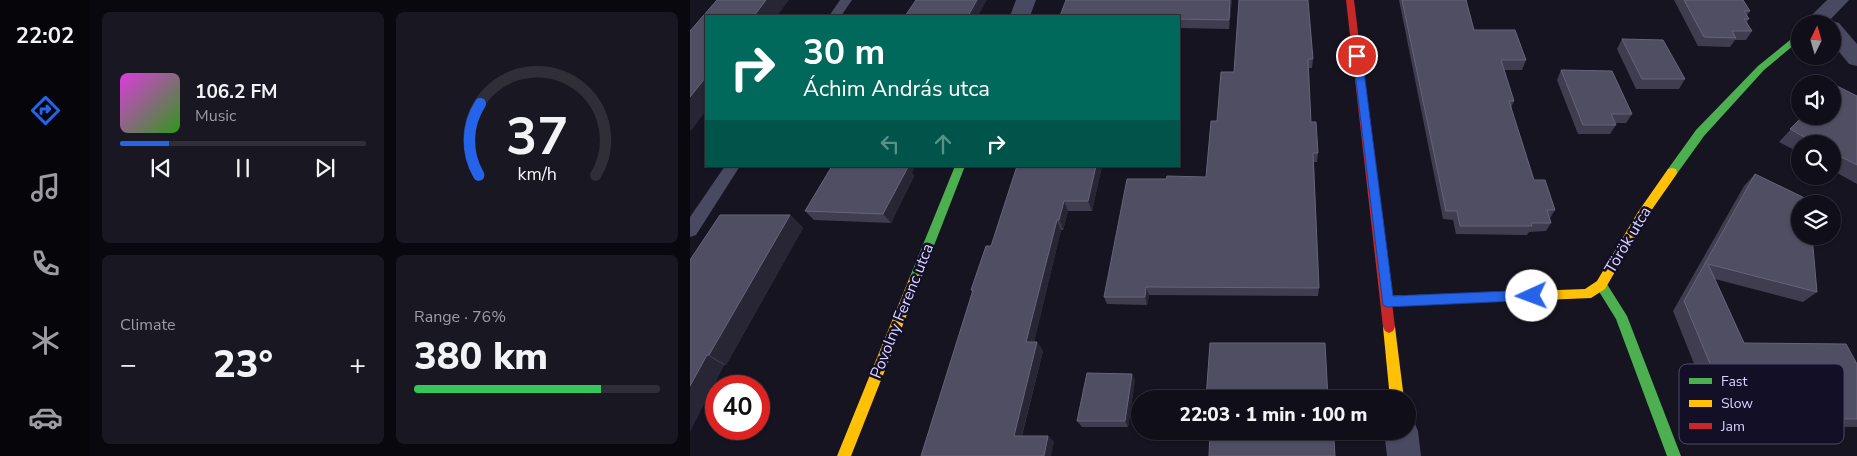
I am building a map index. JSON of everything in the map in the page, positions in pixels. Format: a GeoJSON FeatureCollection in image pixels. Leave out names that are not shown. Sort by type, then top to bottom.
{"type":"FeatureCollection","features":[{"type":"Feature","properties":{"kind":"street"},"geometry":{"type":"LineString","coordinates":[[1020,15],[1026,0]]}},
{"type":"Feature","properties":{"kind":"street"},"geometry":{"type":"LineString","coordinates":[[1350,0],[1396,390]]}},
{"type":"Feature","properties":{"kind":"street"},"geometry":{"type":"LineString","coordinates":[[1824,15],[1838,0]]}},
{"type":"Feature","properties":{"kind":"street"},"geometry":{"type":"LineString","coordinates":[[1841,41],[1857,59]]}},
{"type":"Feature","properties":{"kind":"street","name":"Török utca"},"geometry":{"type":"LineString","coordinates":[[1387,301],[1587,294],[1601,285],[1642,215],[1700,134],[1761,68],[1791,43]]}},
{"type":"Feature","properties":{"kind":"street","name":"Povolny Ferenc utca"},"geometry":{"type":"LineString","coordinates":[[844,456],[960,167]]}},
{"type":"Feature","properties":{"kind":"street"},"geometry":{"type":"LineString","coordinates":[[1601,285],[1621,316],[1674,456]]}},
{"type":"Feature","properties":{"kind":"street"},"geometry":{"type":"LineString","coordinates":[[1402,440],[1404,456]]}},
{"type":"Feature","properties":{"kind":"lane"},"geometry":{"type":"LineString","coordinates":[[836,15],[846,0]]}},
{"type":"Feature","properties":{"kind":"lane"},"geometry":{"type":"LineString","coordinates":[[690,230],[732,167]]}},
{"type":"Feature","properties":{"kind":"building"},"geometry":{"type":"Polygon","coordinates":[[[717,0],[766,0],[755,15],[705,15],[705,78],[690,97],[690,31],[717,0]]]}},
{"type":"Feature","properties":{"kind":"building"},"geometry":{"type":"Polygon","coordinates":[[[916,0],[977,0],[969,15],[906,15],[916,0]]]}},
{"type":"Feature","properties":{"kind":"building"},"geometry":{"type":"Polygon","coordinates":[[[1066,0],[1230,0],[1229,20],[1180,19],[1180,15],[1060,15],[1066,0]]]}},
{"type":"Feature","properties":{"kind":"building"},"geometry":{"type":"Polygon","coordinates":[[[1239,0],[1308,0],[1313,59],[1308,59],[1311,122],[1316,122],[1318,153],[1313,153],[1319,288],[1146,287],[1145,297],[1104,297],[1127,179],[1166,179],[1167,176],[1206,177],[1211,121],[1217,121],[1221,72],[1234,72],[1239,0]]]}},
{"type":"Feature","properties":{"kind":"building"},"geometry":{"type":"Polygon","coordinates":[[[1402,0],[1466,0],[1474,30],[1515,30],[1526,60],[1501,60],[1514,101],[1509,101],[1534,180],[1545,180],[1555,210],[1547,210],[1551,223],[1531,223],[1532,226],[1460,226],[1457,211],[1446,211],[1402,0]]]}},
{"type":"Feature","properties":{"kind":"building"},"geometry":{"type":"Polygon","coordinates":[[[1684,0],[1743,0],[1750,11],[1744,11],[1749,19],[1744,19],[1752,31],[1732,31],[1736,38],[1704,37],[1684,0]]]}},
{"type":"Feature","properties":{"kind":"building"},"geometry":{"type":"Polygon","coordinates":[[[1622,39],[1663,40],[1685,79],[1642,79],[1622,39]]]}},
{"type":"Feature","properties":{"kind":"building"},"geometry":{"type":"Polygon","coordinates":[[[1561,70],[1612,71],[1632,114],[1611,114],[1616,125],[1583,125],[1561,70]]]}},
{"type":"Feature","properties":{"kind":"building"},"geometry":{"type":"Polygon","coordinates":[[[1841,88],[1857,96],[1857,165],[1841,157],[1841,135],[1801,135],[1790,129],[1794,125],[1841,125],[1841,88]]]}},
{"type":"Feature","properties":{"kind":"building"},"geometry":{"type":"Polygon","coordinates":[[[831,167],[908,167],[883,214],[805,211],[831,167]]]}},
{"type":"Feature","properties":{"kind":"building"},"geometry":{"type":"Polygon","coordinates":[[[1017,167],[1096,167],[1088,201],[1064,201],[1059,220],[1057,220],[1026,342],[1037,342],[1014,436],[1048,436],[1044,456],[921,456],[973,290],[971,290],[986,246],[991,246],[1017,167]]]}},
{"type":"Feature","properties":{"kind":"building"},"geometry":{"type":"Polygon","coordinates":[[[1755,174],[1798,195],[1791,195],[1791,245],[1813,245],[1817,292],[1708,264],[1744,343],[1846,344],[1857,364],[1857,419],[1844,419],[1844,364],[1710,364],[1684,301],[1755,174]]]}},
{"type":"Feature","properties":{"kind":"building"},"geometry":{"type":"Polygon","coordinates":[[[720,215],[790,215],[690,386],[690,260],[720,215]]]}},
{"type":"Feature","properties":{"kind":"building"},"geometry":{"type":"Polygon","coordinates":[[[1210,343],[1325,343],[1328,390],[1207,390],[1210,343]]]}},
{"type":"Feature","properties":{"kind":"building"},"geometry":{"type":"Polygon","coordinates":[[[1087,373],[1132,374],[1125,421],[1077,421],[1087,373]]]}},
{"type":"Feature","properties":{"kind":"building"},"geometry":{"type":"Polygon","coordinates":[[[1210,440],[1334,440],[1335,456],[1209,456],[1210,440]]]}},
{"type":"Feature","properties":{"kind":"traffic: fast"},"geometry":{"type":"LineString","coordinates":[[1672,172],[1700,133],[1761,68],[1791,43]]}},
{"type":"Feature","properties":{"kind":"traffic: fast"},"geometry":{"type":"LineString","coordinates":[[915,279],[960,167]]}},
{"type":"Feature","properties":{"kind":"traffic: fast"},"geometry":{"type":"LineString","coordinates":[[1601,285],[1621,316],[1674,456]]}},
{"type":"Feature","properties":{"kind":"traffic: slow"},"geometry":{"type":"LineString","coordinates":[[1387,301],[1587,294],[1601,285],[1642,215],[1672,172]]}},
{"type":"Feature","properties":{"kind":"traffic: slow"},"geometry":{"type":"LineString","coordinates":[[844,456],[915,279]]}},
{"type":"Feature","properties":{"kind":"traffic: slow"},"geometry":{"type":"LineString","coordinates":[[1389,327],[1396,390]]}},
{"type":"Feature","properties":{"kind":"traffic: jam"},"geometry":{"type":"LineString","coordinates":[[1350,0],[1389,327]]}},
{"type":"Feature","properties":{"kind":"route"},"geometry":{"type":"LineString","coordinates":[[1357,56],[1387,301],[1532,296]]}}]}
